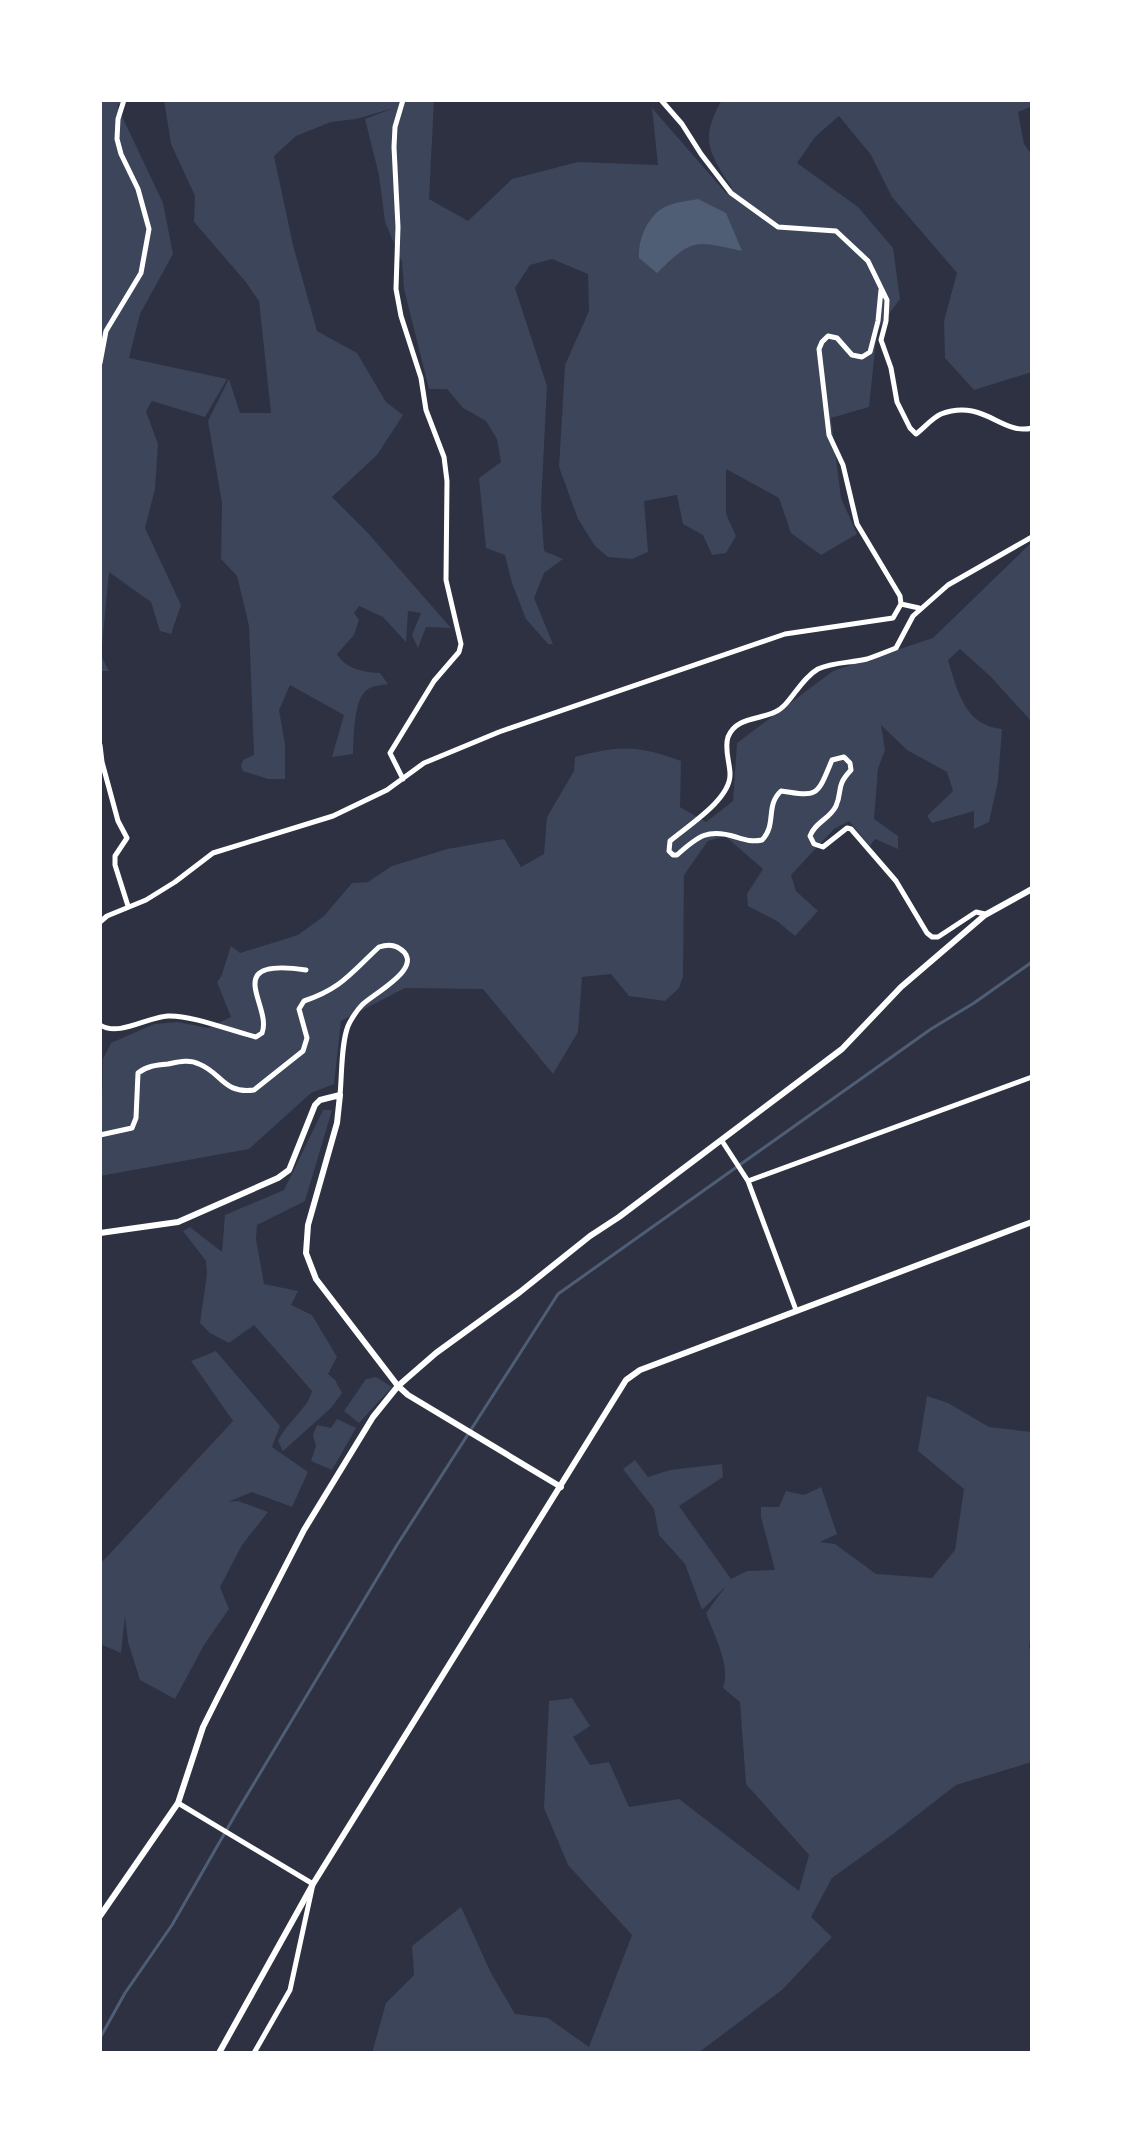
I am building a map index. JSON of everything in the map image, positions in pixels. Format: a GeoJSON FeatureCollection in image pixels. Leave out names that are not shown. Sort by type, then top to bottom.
{"type":"FeatureCollection","features":[{"type":"Feature","properties":{"kind":"street"},"geometry":{"type":"LineString","coordinates":[[100,363],[106,331],[141,273],[149,229],[138,189],[117,139],[118,119],[124,100]]}},
{"type":"Feature","properties":{"kind":"street"},"geometry":{"type":"LineString","coordinates":[[403,100],[395,127],[394,147],[398,227],[396,289],[401,316],[421,378],[426,410],[444,457],[447,481],[446,580],[461,644],[459,652],[420,702],[390,753],[403,779]]}},
{"type":"Feature","properties":{"kind":"street"},"geometry":{"type":"LineString","coordinates":[[661,100],[731,193],[778,227],[836,231],[868,261],[887,300],[881,340],[891,368],[897,402],[916,434],[939,415],[964,410],[987,414],[1012,428],[1032,428]]}},
{"type":"Feature","properties":{"kind":"street"},"geometry":{"type":"LineString","coordinates":[[100,922],[156,894],[213,853],[333,816],[387,790],[440,756],[528,721],[785,634],[893,618],[901,604],[900,596],[857,524],[843,465],[829,435],[819,349],[828,336],[837,338],[852,355],[862,357],[870,352],[878,321],[881,290]]}},
{"type":"Feature","properties":{"kind":"street"},"geometry":{"type":"LineString","coordinates":[[985,915],[976,912],[938,937],[932,937],[896,881],[851,829],[847,828],[823,847],[814,844],[810,836],[813,828],[836,806],[840,781],[851,770],[850,763],[844,757],[832,760],[819,788],[811,795],[781,791],[775,797],[771,807],[772,824],[762,840],[754,842],[721,832],[708,833],[677,855],[669,851],[670,841],[724,795],[730,775],[726,746],[729,735],[740,724],[784,707],[800,683],[821,668],[866,659],[896,648],[920,608],[948,585],[1032,537]]}},
{"type":"Feature","properties":{"kind":"street"},"geometry":{"type":"LineString","coordinates":[[901,604],[920,608]]}},
{"type":"Feature","properties":{"kind":"street"},"geometry":{"type":"LineString","coordinates":[[100,745],[118,821],[126,831],[127,838],[115,856],[115,865],[128,906]]}},
{"type":"Feature","properties":{"kind":"street"},"geometry":{"type":"LineString","coordinates":[[100,1916],[178,1803],[203,1727],[304,1530],[373,1417],[398,1386],[436,1353],[590,1236],[842,1049],[922,968],[985,915],[1032,889]]}},
{"type":"Feature","properties":{"kind":"street"},"geometry":{"type":"LineString","coordinates":[[100,1135],[132,1128],[136,1118],[138,1073],[146,1066],[197,1062],[228,1087],[254,1090],[303,1051],[307,1038],[299,1009],[304,1001],[327,994],[340,985],[379,947],[387,944],[399,948],[405,956],[406,967],[399,977],[362,1005],[348,1026],[337,1123],[308,1225],[306,1253],[316,1279],[398,1386],[561,1487]]}},
{"type":"Feature","properties":{"kind":"street"},"geometry":{"type":"LineString","coordinates":[[100,1025],[114,1029],[167,1016],[192,1019],[256,1037],[265,1028],[255,995],[259,975],[284,966],[306,970]]}},
{"type":"Feature","properties":{"kind":"street"},"geometry":{"type":"LineString","coordinates":[[748,1181],[1032,1077]]}},
{"type":"Feature","properties":{"kind":"street"},"geometry":{"type":"LineString","coordinates":[[100,1233],[178,1222],[278,1178],[289,1170],[315,1105],[320,1100],[340,1095]]}},
{"type":"Feature","properties":{"kind":"street"},"geometry":{"type":"LineString","coordinates":[[722,1141],[748,1181],[796,1310]]}},
{"type":"Feature","properties":{"kind":"street"},"geometry":{"type":"LineString","coordinates":[[219,2053],[313,1884],[626,1380],[640,1370],[1032,1222]]}},
{"type":"Feature","properties":{"kind":"street"},"geometry":{"type":"LineString","coordinates":[[178,1803],[313,1884]]}},
{"type":"Feature","properties":{"kind":"street"},"geometry":{"type":"LineString","coordinates":[[254,2053],[290,1990],[313,1884]]}},
{"type":"Feature","properties":{"kind":"shaded area"},"geometry":{"type":"Polygon","coordinates":[[[100,100],[130,100],[117,105],[163,203],[173,254],[140,314],[129,358],[227,379],[205,417],[152,401],[146,411],[158,444],[155,489],[145,528],[181,605],[171,634],[160,631],[151,602],[109,572],[101,656],[109,671],[100,671],[100,100]]]}},
{"type":"Feature","properties":{"kind":"shaded area"},"geometry":{"type":"Polygon","coordinates":[[[164,100],[434,100],[429,199],[468,221],[512,179],[578,162],[658,165],[652,108],[726,193],[732,188],[713,155],[709,136],[722,100],[1032,100],[1032,106],[1018,112],[1024,144],[1032,155],[1032,372],[974,390],[945,358],[944,321],[957,273],[892,197],[871,155],[839,116],[815,137],[797,163],[858,207],[893,248],[900,299],[877,331],[869,407],[831,418],[841,498],[857,534],[821,555],[791,533],[779,498],[726,469],[726,514],[736,536],[726,553],[712,555],[703,535],[683,524],[677,495],[644,501],[648,552],[632,559],[608,557],[595,546],[578,519],[559,467],[565,365],[589,311],[588,274],[552,259],[530,265],[515,288],[547,386],[541,506],[544,551],[563,559],[544,573],[534,598],[553,644],[548,644],[526,619],[505,555],[486,548],[479,478],[501,462],[497,439],[486,421],[463,408],[447,389],[429,389],[404,289],[402,262],[385,222],[379,175],[365,119],[394,108],[356,119],[331,122],[296,136],[274,156],[293,245],[317,331],[357,353],[386,402],[403,415],[377,455],[332,497],[451,628],[426,627],[418,648],[412,635],[421,613],[408,611],[406,642],[383,617],[359,606],[354,613],[359,620],[354,635],[337,654],[356,669],[380,673],[388,684],[368,689],[359,701],[353,754],[332,757],[344,715],[290,685],[279,710],[285,744],[285,779],[268,779],[243,771],[241,766],[243,760],[254,755],[249,626],[237,576],[221,559],[222,503],[208,421],[229,379],[240,413],[271,413],[259,301],[194,222],[195,196],[171,144],[164,100]]]}},
{"type":"Feature","properties":{"kind":"shaded area"},"geometry":{"type":"Polygon","coordinates":[[[698,199],[726,213],[742,251],[714,245],[695,245],[679,253],[657,273],[639,258],[642,236],[649,222],[665,207],[698,199]]]}},
{"type":"Feature","properties":{"kind":"shaded area"},"geometry":{"type":"Polygon","coordinates":[[[1032,542],[1032,722],[991,677],[960,649],[948,660],[959,694],[971,714],[989,726],[1002,729],[998,781],[989,822],[974,829],[974,811],[932,823],[927,816],[953,791],[947,772],[907,750],[881,725],[885,750],[878,769],[874,819],[898,836],[898,849],[875,839],[870,846],[849,821],[834,829],[791,875],[796,891],[818,911],[795,936],[777,921],[748,906],[747,894],[763,869],[725,836],[708,841],[684,875],[683,977],[679,988],[665,1001],[629,996],[611,974],[582,977],[578,1032],[553,1074],[483,989],[405,988],[341,1021],[334,1084],[311,1093],[249,1149],[100,1176],[103,1059],[111,1043],[154,1024],[178,1022],[208,1028],[231,1017],[217,982],[231,946],[240,953],[298,935],[324,916],[352,883],[368,882],[392,866],[447,849],[504,839],[521,867],[544,854],[547,817],[574,771],[575,757],[629,748],[681,761],[680,807],[706,822],[733,801],[737,743],[833,671],[933,638],[1032,542]]]}},
{"type":"Feature","properties":{"kind":"shaded area"},"geometry":{"type":"Polygon","coordinates":[[[323,1110],[332,1110],[305,1201],[257,1225],[256,1239],[264,1284],[298,1291],[291,1305],[312,1315],[337,1357],[328,1374],[342,1393],[331,1408],[283,1451],[278,1441],[312,1391],[254,1325],[229,1343],[210,1333],[200,1323],[206,1261],[183,1231],[190,1227],[222,1252],[225,1215],[284,1190],[323,1110]]]}},
{"type":"Feature","properties":{"kind":"shaded area"},"geometry":{"type":"Polygon","coordinates":[[[216,1351],[280,1426],[272,1447],[308,1472],[292,1507],[252,1492],[228,1502],[238,1501],[268,1512],[242,1545],[220,1587],[229,1609],[204,1645],[175,1699],[140,1680],[128,1642],[125,1616],[121,1653],[100,1644],[100,1558],[103,1561],[233,1421],[191,1361],[216,1351]]]}},
{"type":"Feature","properties":{"kind":"shaded area"},"geometry":{"type":"Polygon","coordinates":[[[376,1377],[392,1387],[359,1423],[344,1411],[366,1379],[376,1377]]]}},
{"type":"Feature","properties":{"kind":"shaded area"},"geometry":{"type":"Polygon","coordinates":[[[927,1396],[948,1403],[989,1427],[1032,1432],[1032,1627],[1029,1646],[1032,1658],[1032,1762],[956,1785],[832,1878],[811,1917],[832,1937],[782,1990],[698,2053],[372,2053],[386,2003],[414,1975],[412,1946],[461,1907],[491,1973],[515,2014],[548,2018],[589,2047],[632,1935],[568,1865],[544,1808],[549,1701],[572,1698],[590,1726],[573,1737],[590,1765],[609,1762],[629,1807],[679,1799],[799,1891],[809,1855],[746,1784],[740,1702],[723,1688],[723,1660],[706,1613],[726,1586],[702,1610],[685,1564],[659,1535],[654,1509],[623,1469],[635,1460],[648,1477],[670,1470],[722,1464],[723,1477],[679,1506],[731,1579],[747,1571],[775,1570],[761,1507],[779,1507],[786,1491],[804,1495],[821,1487],[837,1534],[820,1542],[835,1544],[876,1574],[932,1578],[955,1550],[964,1489],[918,1451],[927,1396]]]}},
{"type":"Feature","properties":{"kind":"shaded area"},"geometry":{"type":"Polygon","coordinates":[[[337,1419],[356,1428],[332,1470],[311,1461],[316,1446],[313,1435],[317,1425],[331,1428],[337,1419]]]}},
{"type":"Feature","properties":{"kind":"waterway"},"geometry":{"type":"LineString","coordinates":[[100,2038],[125,1993],[172,1925],[397,1545],[558,1294],[931,1029],[1032,962]]}}]}
